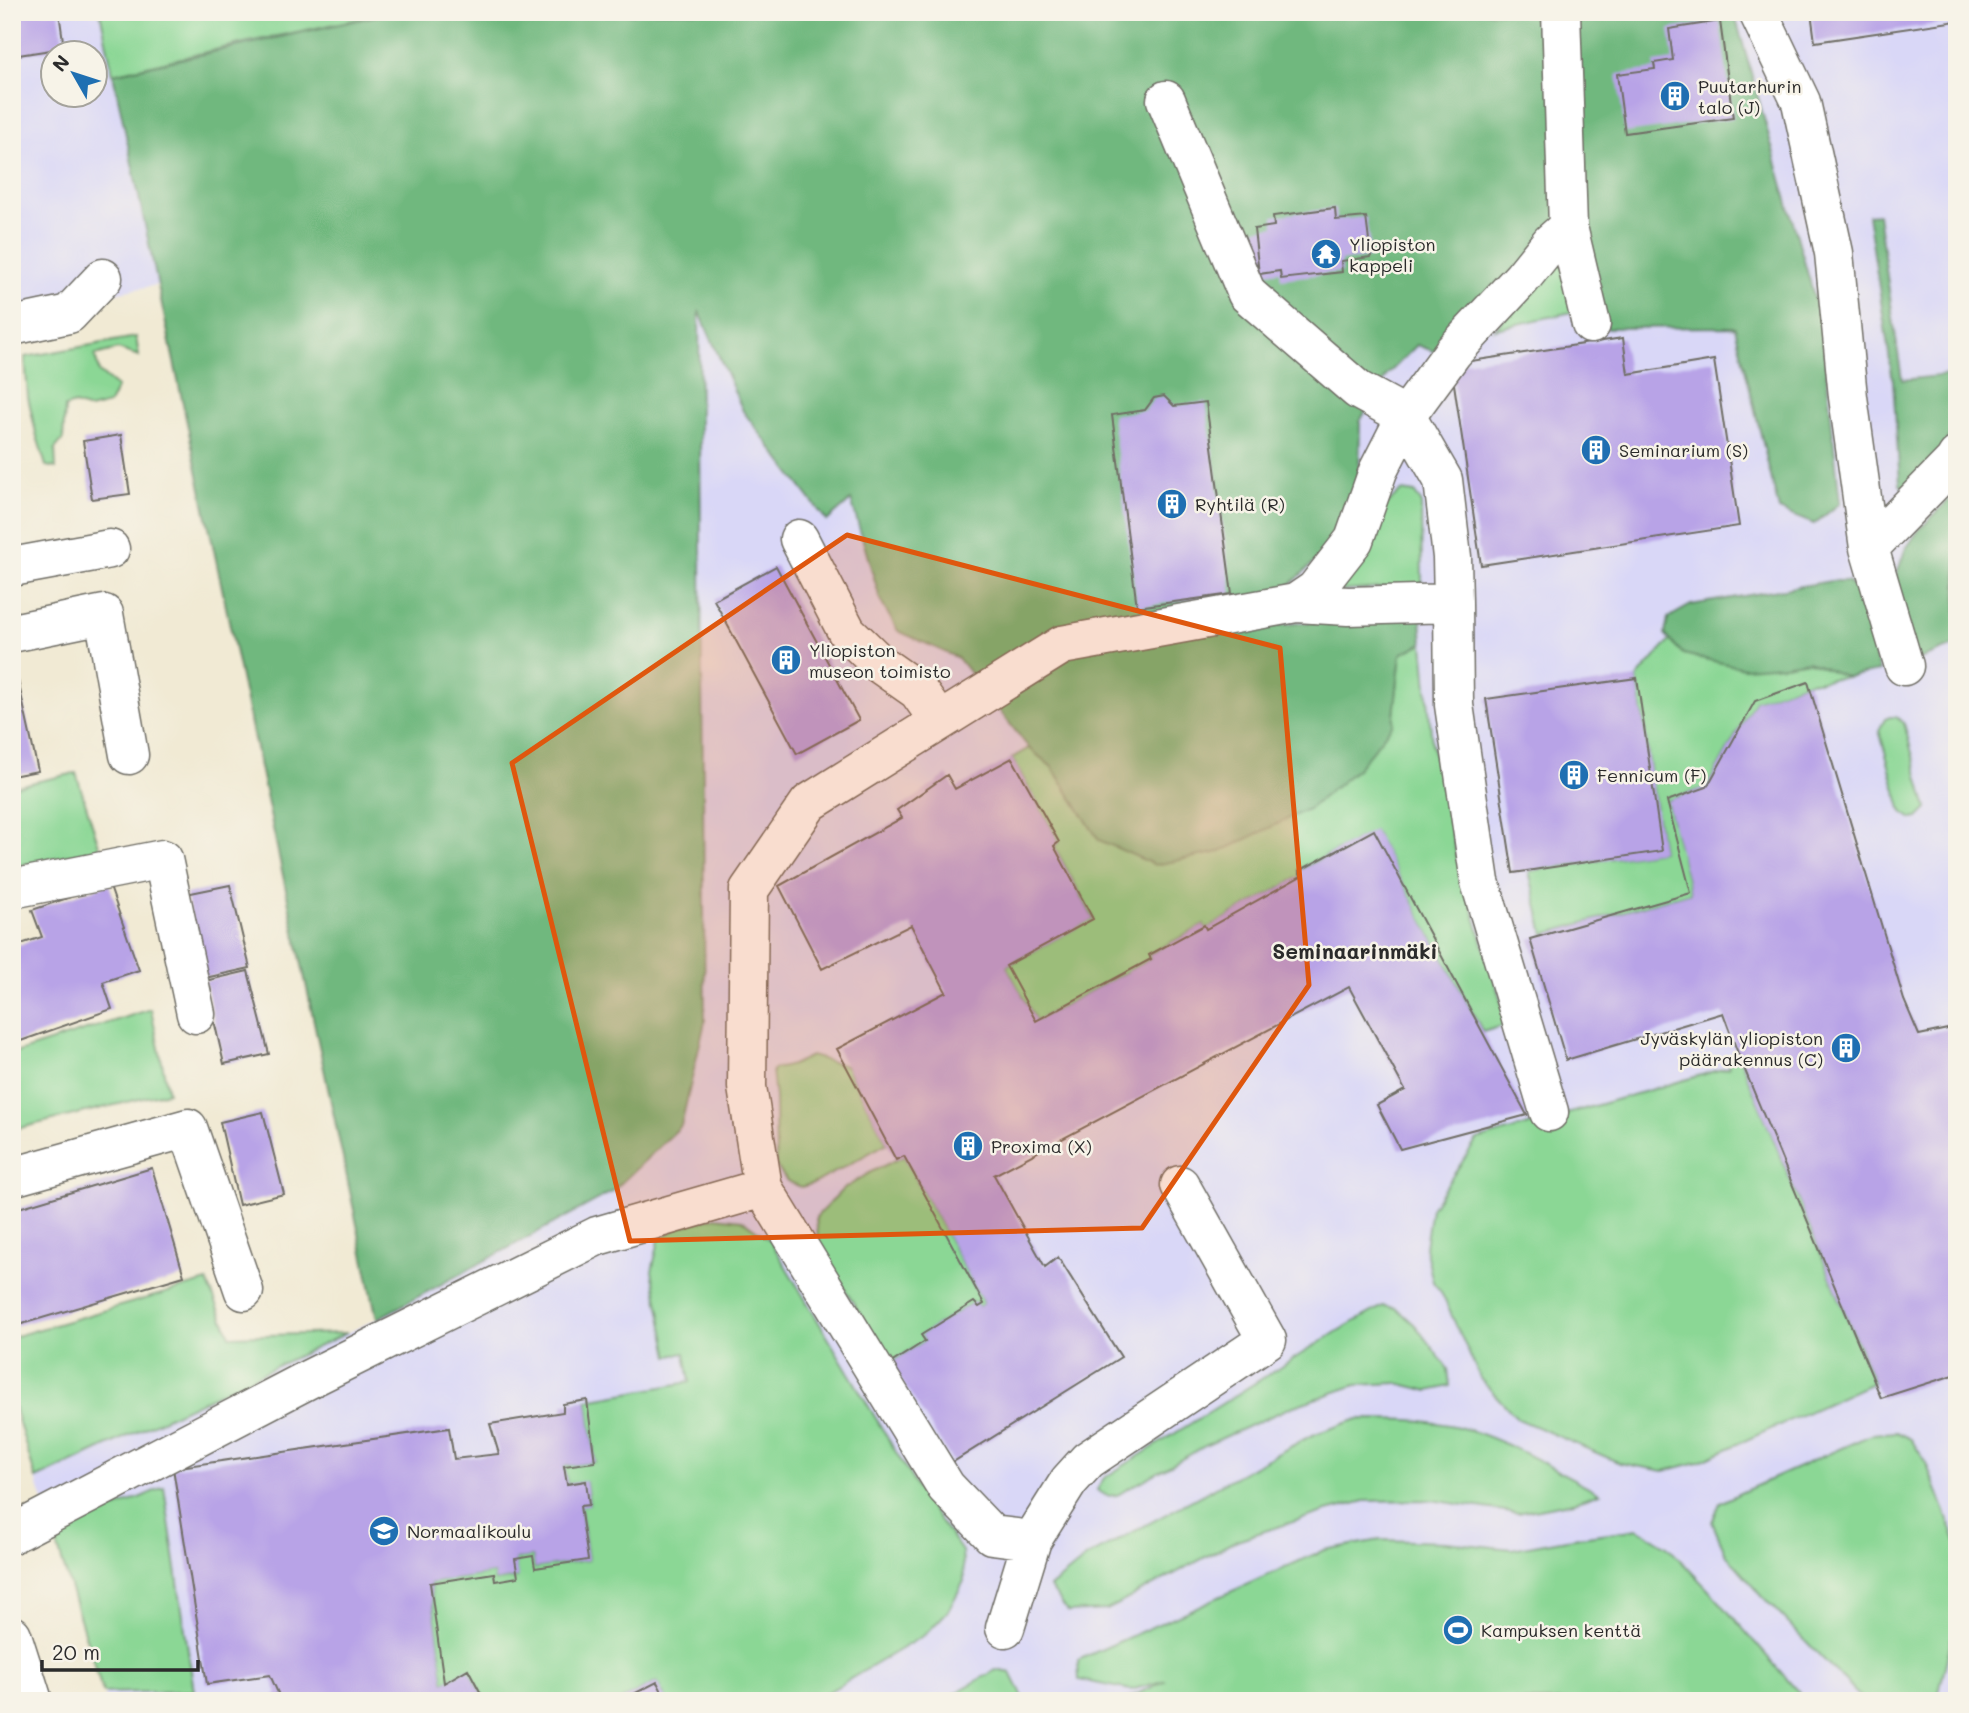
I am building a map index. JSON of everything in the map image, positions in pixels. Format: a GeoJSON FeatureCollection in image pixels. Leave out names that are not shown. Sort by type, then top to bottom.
{"type":"FeatureCollection","features":[{"type":"Feature","properties":{"kind":"street"},"geometry":{"type":"LineString","coordinates":[[1560,12],[1568,227],[1591,324]]}},
{"type":"Feature","properties":{"kind":"street"},"geometry":{"type":"LineString","coordinates":[[1758,12],[1801,102],[1833,253],[1848,397],[1869,548],[1904,666]]}},
{"type":"Feature","properties":{"kind":"street"},"geometry":{"type":"LineString","coordinates":[[1166,100],[1247,294],[1358,390],[1406,416],[1443,480],[1452,557],[1454,705],[1480,882],[1549,1112]]}},
{"type":"Feature","properties":{"kind":"street"},"geometry":{"type":"LineString","coordinates":[[1296,603],[1315,590],[1354,541],[1378,471],[1406,416],[1453,352],[1568,227]]}},
{"type":"Feature","properties":{"kind":"street"},"geometry":{"type":"LineString","coordinates":[[12,326],[69,314],[103,278]]}},
{"type":"Feature","properties":{"kind":"street"},"geometry":{"type":"LineString","coordinates":[[1869,548],[1957,456]]}},
{"type":"Feature","properties":{"kind":"street"},"geometry":{"type":"LineString","coordinates":[[799,539],[847,632],[881,665],[918,691],[939,721]]}},
{"type":"Feature","properties":{"kind":"street"},"geometry":{"type":"LineString","coordinates":[[12,567],[110,549]]}},
{"type":"Feature","properties":{"kind":"street"},"geometry":{"type":"LineString","coordinates":[[1032,1541],[992,1535],[946,1487],[763,1188],[747,1087],[749,890],[809,803],[1062,645],[1296,603],[1349,606],[1453,603]]}},
{"type":"Feature","properties":{"kind":"street"},"geometry":{"type":"LineString","coordinates":[[12,633],[104,614],[129,755]]}},
{"type":"Feature","properties":{"kind":"street"},"geometry":{"type":"LineString","coordinates":[[12,889],[163,859],[195,1014]]}},
{"type":"Feature","properties":{"kind":"street"},"geometry":{"type":"LineString","coordinates":[[12,1177],[188,1128],[244,1291]]}},
{"type":"Feature","properties":{"kind":"street"},"geometry":{"type":"LineString","coordinates":[[1005,1628],[1032,1541],[1069,1481],[1088,1460],[1267,1340],[1180,1185]]}},
{"type":"Feature","properties":{"kind":"street"},"geometry":{"type":"LineString","coordinates":[[12,1534],[311,1378],[597,1237],[763,1188]]}},
{"type":"Feature","properties":{"kind":"street"},"geometry":{"type":"LineString","coordinates":[[12,1635],[33,1701]]}},
{"type":"Feature","properties":{"kind":"highlighted area"},"geometry":{"type":"Polygon","coordinates":[[[847,535],[1280,648],[1309,985],[1142,1228],[630,1241],[512,763],[847,535]]]}},
{"type":"Feature","properties":{"kind":"shaded area"},"geometry":{"type":"Polygon","coordinates":[[[12,12],[1957,12],[1957,1701],[106,1701],[36,1479],[377,1319],[157,285],[12,312],[12,12]]]}},
{"type":"Feature","properties":{"kind":"green space"},"geometry":{"type":"Polygon","coordinates":[[[100,12],[392,12],[113,74],[108,38],[105,38],[100,12]]]}},
{"type":"Feature","properties":{"kind":"green space"},"geometry":{"type":"Polygon","coordinates":[[[394,12],[1734,12],[1821,321],[1840,503],[1814,524],[1779,510],[1735,327],[1607,328],[1584,212],[1441,354],[1417,345],[1387,375],[1360,421],[1359,482],[1339,539],[1285,590],[1260,627],[1411,612],[1421,619],[1423,643],[1401,654],[1393,724],[1358,768],[1310,808],[1220,852],[1155,865],[1099,840],[1052,767],[1029,748],[958,658],[898,631],[881,602],[851,500],[827,521],[743,411],[699,311],[705,1022],[681,1126],[612,1192],[377,1319],[113,74],[394,12]]]}},
{"type":"Feature","properties":{"kind":"green space"},"geometry":{"type":"Polygon","coordinates":[[[1878,214],[1902,380],[1957,374],[1957,418],[1953,429],[1935,464],[1903,488],[1900,484],[1893,381],[1868,215],[1878,214]]]}},
{"type":"Feature","properties":{"kind":"green space"},"geometry":{"type":"Polygon","coordinates":[[[1562,253],[1572,312],[1495,329],[1562,253]]]}},
{"type":"Feature","properties":{"kind":"green space"},"geometry":{"type":"Polygon","coordinates":[[[136,337],[139,356],[118,349],[95,355],[99,372],[117,387],[109,404],[89,409],[75,404],[65,407],[63,439],[55,449],[56,468],[46,466],[28,397],[25,357],[136,337]]]}},
{"type":"Feature","properties":{"kind":"green space"},"geometry":{"type":"Polygon","coordinates":[[[1401,491],[1415,493],[1421,502],[1422,585],[1327,592],[1384,507],[1401,491]]]}},
{"type":"Feature","properties":{"kind":"green space"},"geometry":{"type":"Polygon","coordinates":[[[1957,492],[1957,645],[1917,660],[1895,579],[1905,550],[1919,530],[1957,492]]]}},
{"type":"Feature","properties":{"kind":"green space"},"geometry":{"type":"Polygon","coordinates":[[[1831,581],[1848,581],[1857,591],[1879,671],[1847,677],[1808,661],[1744,668],[1683,654],[1665,634],[1668,618],[1691,605],[1831,581]]]}},
{"type":"Feature","properties":{"kind":"green space"},"geometry":{"type":"Polygon","coordinates":[[[1670,640],[1683,654],[1784,665],[1808,661],[1847,677],[1808,682],[1755,701],[1707,787],[1667,801],[1691,893],[1544,934],[1529,871],[1662,851],[1637,678],[1670,640]]]}},
{"type":"Feature","properties":{"kind":"green space"},"geometry":{"type":"Polygon","coordinates":[[[1423,643],[1432,744],[1458,862],[1508,1024],[1483,1032],[1374,831],[1299,870],[1301,876],[1206,929],[1204,925],[1149,954],[1151,959],[1036,1021],[1006,966],[1093,918],[1054,846],[1059,842],[1012,758],[1029,748],[1052,767],[1099,840],[1393,724],[1401,654],[1423,643]]]}},
{"type":"Feature","properties":{"kind":"green space"},"geometry":{"type":"Polygon","coordinates":[[[1896,717],[1904,723],[1927,809],[1918,818],[1912,819],[1902,812],[1879,730],[1885,719],[1896,717]]]}},
{"type":"Feature","properties":{"kind":"green space"},"geometry":{"type":"Polygon","coordinates":[[[76,773],[100,849],[12,867],[12,787],[76,773]]]}},
{"type":"Feature","properties":{"kind":"green space"},"geometry":{"type":"Polygon","coordinates":[[[151,1009],[168,1092],[12,1130],[12,1054],[151,1009]]]}},
{"type":"Feature","properties":{"kind":"green space"},"geometry":{"type":"Polygon","coordinates":[[[811,1056],[846,1066],[887,1143],[815,1183],[801,1187],[787,1181],[776,1166],[772,1070],[811,1056]]]}},
{"type":"Feature","properties":{"kind":"green space"},"geometry":{"type":"Polygon","coordinates":[[[1739,1056],[1874,1382],[1698,1462],[1664,1471],[1620,1463],[1518,1419],[1481,1380],[1441,1292],[1433,1282],[1425,1247],[1431,1208],[1477,1140],[1729,1067],[1727,1060],[1739,1056]]]}},
{"type":"Feature","properties":{"kind":"green space"},"geometry":{"type":"Polygon","coordinates":[[[904,1156],[984,1304],[979,1307],[974,1302],[922,1335],[925,1341],[891,1363],[819,1248],[816,1217],[842,1190],[904,1156]]]}},
{"type":"Feature","properties":{"kind":"green space"},"geometry":{"type":"Polygon","coordinates":[[[715,1217],[742,1220],[770,1240],[922,1496],[962,1551],[964,1581],[948,1611],[926,1634],[813,1701],[667,1701],[657,1682],[620,1701],[485,1701],[468,1670],[444,1683],[430,1583],[494,1573],[495,1581],[517,1578],[515,1559],[533,1556],[535,1568],[588,1560],[580,1506],[589,1504],[586,1482],[567,1484],[564,1466],[595,1462],[587,1400],[690,1382],[685,1353],[669,1356],[652,1271],[659,1240],[679,1227],[715,1217]]]}},
{"type":"Feature","properties":{"kind":"green space"},"geometry":{"type":"Polygon","coordinates":[[[207,1281],[230,1336],[347,1333],[36,1479],[12,1400],[12,1337],[207,1281]]]}},
{"type":"Feature","properties":{"kind":"green space"},"geometry":{"type":"Polygon","coordinates":[[[1383,1306],[1396,1308],[1415,1325],[1448,1369],[1450,1386],[1429,1391],[1397,1383],[1356,1385],[1291,1407],[1207,1445],[1117,1495],[1107,1496],[1097,1490],[1104,1478],[1341,1329],[1383,1306]]]}},
{"type":"Feature","properties":{"kind":"green space"},"geometry":{"type":"Polygon","coordinates":[[[1358,1419],[1392,1419],[1449,1425],[1487,1436],[1600,1493],[1574,1502],[1518,1513],[1431,1500],[1365,1501],[1237,1540],[1107,1610],[1068,1612],[1050,1587],[1087,1557],[1312,1435],[1358,1419]]]}},
{"type":"Feature","properties":{"kind":"green space"},"geometry":{"type":"Polygon","coordinates":[[[1896,1432],[1911,1439],[1926,1463],[1957,1543],[1957,1615],[1937,1701],[1864,1701],[1762,1596],[1726,1554],[1712,1522],[1720,1503],[1740,1493],[1873,1434],[1896,1432]]]}},
{"type":"Feature","properties":{"kind":"green space"},"geometry":{"type":"Polygon","coordinates":[[[164,1487],[194,1691],[103,1693],[54,1535],[164,1487]]]}},
{"type":"Feature","properties":{"kind":"green space"},"geometry":{"type":"Polygon","coordinates":[[[1638,1529],[1667,1546],[1806,1701],[1123,1701],[1166,1680],[1131,1690],[1079,1680],[1078,1660],[1324,1550],[1380,1540],[1446,1542],[1512,1549],[1638,1529]]]}},
{"type":"Feature","properties":{"kind":"green space"},"geometry":{"type":"Polygon","coordinates":[[[996,1670],[1011,1673],[1025,1701],[941,1701],[996,1670]]]}},
{"type":"Feature","properties":{"kind":"building"},"geometry":{"type":"Polygon","coordinates":[[[12,12],[59,12],[63,38],[38,38],[38,52],[12,56],[12,12]]]}},
{"type":"Feature","properties":{"kind":"building"},"geometry":{"type":"Polygon","coordinates":[[[1811,12],[1957,12],[1957,21],[1815,42],[1811,12]]]}},
{"type":"Feature","properties":{"kind":"building","name":"Puutarhurin talo (J)"},"geometry":{"type":"Polygon","coordinates":[[[1720,21],[1733,118],[1625,133],[1617,74],[1655,69],[1654,63],[1673,60],[1669,29],[1720,21]]]}},
{"type":"Feature","properties":{"kind":"building"},"geometry":{"type":"Polygon","coordinates":[[[1335,208],[1336,220],[1366,217],[1371,257],[1341,261],[1342,272],[1281,279],[1280,271],[1259,274],[1254,229],[1274,226],[1273,216],[1335,208]]]}},
{"type":"Feature","properties":{"kind":"building","name":"Seminarium (S)"},"geometry":{"type":"Polygon","coordinates":[[[1623,338],[1628,374],[1714,360],[1739,526],[1481,565],[1451,364],[1623,338]]]}},
{"type":"Feature","properties":{"kind":"building","name":"Ryhtilä (R)"},"geometry":{"type":"Polygon","coordinates":[[[1164,396],[1174,406],[1206,402],[1232,594],[1137,607],[1112,415],[1145,410],[1154,398],[1164,396]]]}},
{"type":"Feature","properties":{"kind":"building"},"geometry":{"type":"Polygon","coordinates":[[[121,435],[130,494],[92,499],[83,441],[121,435]]]}},
{"type":"Feature","properties":{"kind":"building"},"geometry":{"type":"Polygon","coordinates":[[[12,508],[19,540],[12,541],[12,508]]]}},
{"type":"Feature","properties":{"kind":"building","name":"Yliopiston museon toimisto"},"geometry":{"type":"Polygon","coordinates":[[[776,566],[859,720],[797,754],[714,600],[776,566]]]}},
{"type":"Feature","properties":{"kind":"building"},"geometry":{"type":"Polygon","coordinates":[[[12,653],[38,771],[12,776],[12,653]]]}},
{"type":"Feature","properties":{"kind":"building","name":"Fennicum (F)"},"geometry":{"type":"Polygon","coordinates":[[[1637,678],[1662,851],[1513,873],[1486,699],[1637,678]]]}},
{"type":"Feature","properties":{"kind":"building","name":"Jyväskylän yliopiston päärakennus (C)"},"geometry":{"type":"Polygon","coordinates":[[[1808,682],[1904,1000],[1919,1035],[1957,1027],[1957,1374],[1881,1398],[1723,1013],[1566,1060],[1530,939],[1691,893],[1667,801],[1707,787],[1755,701],[1808,682]]]}},
{"type":"Feature","properties":{"kind":"building","name":"Proxima (X)"},"geometry":{"type":"Polygon","coordinates":[[[1012,758],[1059,842],[1054,846],[1093,919],[1006,966],[1036,1021],[1151,959],[1149,955],[1204,925],[1206,929],[1301,876],[1299,871],[1374,830],[1527,1115],[1400,1149],[1377,1105],[1405,1090],[1349,987],[994,1175],[1045,1267],[1058,1257],[1121,1357],[953,1462],[891,1363],[925,1341],[921,1335],[974,1302],[979,1307],[984,1304],[904,1156],[896,1160],[837,1049],[946,992],[911,925],[822,969],[779,886],[902,818],[897,810],[947,775],[955,789],[1012,758]]]}},
{"type":"Feature","properties":{"kind":"building"},"geometry":{"type":"Polygon","coordinates":[[[109,884],[139,970],[103,982],[112,1009],[12,1044],[12,947],[42,937],[32,910],[109,884]]]}},
{"type":"Feature","properties":{"kind":"building"},"geometry":{"type":"Polygon","coordinates":[[[230,885],[250,968],[205,978],[186,894],[230,885]]]}},
{"type":"Feature","properties":{"kind":"building"},"geometry":{"type":"Polygon","coordinates":[[[248,971],[269,1054],[224,1064],[205,981],[248,971]]]}},
{"type":"Feature","properties":{"kind":"building"},"geometry":{"type":"Polygon","coordinates":[[[263,1112],[284,1194],[239,1205],[220,1122],[263,1112]]]}},
{"type":"Feature","properties":{"kind":"building"},"geometry":{"type":"Polygon","coordinates":[[[152,1168],[184,1276],[12,1327],[12,1210],[152,1168]]]}},
{"type":"Feature","properties":{"kind":"building","name":"Normaalikoulu"},"geometry":{"type":"Polygon","coordinates":[[[587,1400],[595,1462],[564,1466],[567,1484],[586,1481],[589,1505],[580,1506],[588,1560],[535,1568],[533,1556],[515,1559],[518,1577],[495,1581],[494,1573],[430,1583],[444,1683],[468,1669],[485,1701],[265,1701],[278,1693],[270,1675],[207,1684],[173,1468],[449,1428],[454,1459],[499,1454],[490,1424],[563,1412],[563,1404],[587,1400]]]}},
{"type":"Feature","properties":{"kind":"building"},"geometry":{"type":"Polygon","coordinates":[[[657,1682],[667,1701],[620,1701],[657,1682]]]}},
{"type":"Feature","properties":{"kind":"place","name":"Puutarhurin talo (J)"},"geometry":{"type":"Point","coordinates":[1675,96]}},
{"type":"Feature","properties":{"kind":"place","name":"Yliopiston kappeli"},"geometry":{"type":"Point","coordinates":[1326,254]}},
{"type":"Feature","properties":{"kind":"place","name":"Seminarium (S)"},"geometry":{"type":"Point","coordinates":[1596,450]}},
{"type":"Feature","properties":{"kind":"place","name":"Ryhtilä (R)"},"geometry":{"type":"Point","coordinates":[1172,504]}},
{"type":"Feature","properties":{"kind":"place","name":"Yliopiston museon toimisto"},"geometry":{"type":"Point","coordinates":[786,660]}},
{"type":"Feature","properties":{"kind":"place","name":"Fennicum (F)"},"geometry":{"type":"Point","coordinates":[1574,775]}},
{"type":"Feature","properties":{"kind":"place","name":"Jyväskylän yliopiston päärakennus (C)"},"geometry":{"type":"Point","coordinates":[1846,1048]}},
{"type":"Feature","properties":{"kind":"place","name":"Proxima (X)"},"geometry":{"type":"Point","coordinates":[968,1146]}},
{"type":"Feature","properties":{"kind":"place","name":"Normaalikoulu"},"geometry":{"type":"Point","coordinates":[384,1531]}},
{"type":"Feature","properties":{"kind":"place","name":"Kampuksen kenttä"},"geometry":{"type":"Point","coordinates":[1458,1630]}},
{"type":"Feature","properties":{"kind":"district","name":"Seminaarinmäki"},"geometry":{"type":"Point","coordinates":[1355,950]}}]}
